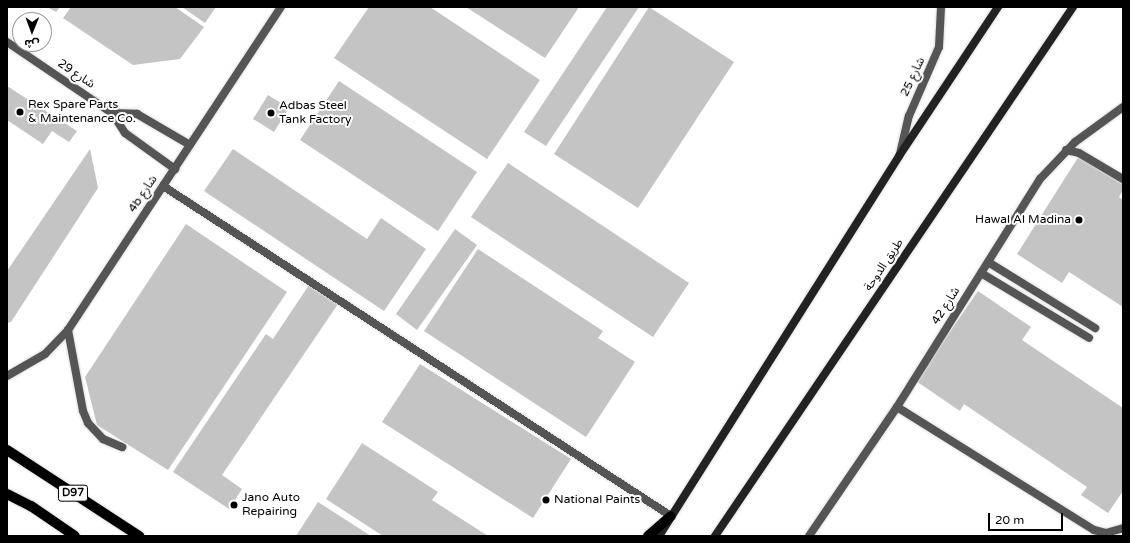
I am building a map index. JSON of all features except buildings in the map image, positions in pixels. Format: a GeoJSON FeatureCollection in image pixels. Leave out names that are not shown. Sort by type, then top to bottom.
{"type":"FeatureCollection","features":[{"type":"Feature","properties":{"kind":"main road"},"geometry":{"type":"LineString","coordinates":[[659,536],[899,156],[998,7]]}},
{"type":"Feature","properties":{"kind":"main road","name":"طريق الدوحة"},"geometry":{"type":"LineString","coordinates":[[716,536],[1073,7]]}},
{"type":"Feature","properties":{"kind":"main road","name":"D97"},"geometry":{"type":"LineString","coordinates":[[7,450],[139,536]]}},
{"type":"Feature","properties":{"kind":"main road"},"geometry":{"type":"LineString","coordinates":[[7,494],[31,506],[75,536]]}},
{"type":"Feature","properties":{"kind":"main road"},"geometry":{"type":"LineString","coordinates":[[648,536],[671,516]]}},
{"type":"Feature","properties":{"kind":"street","name":"4b شارع"},"geometry":{"type":"LineString","coordinates":[[7,376],[45,354],[68,330],[281,7]]}},
{"type":"Feature","properties":{"kind":"street","name":"شارع 25"},"geometry":{"type":"LineString","coordinates":[[899,156],[909,116],[938,47],[941,7]]}},
{"type":"Feature","properties":{"kind":"street","name":"شارع 29"},"geometry":{"type":"LineString","coordinates":[[7,42],[112,113],[126,132],[175,169]]}},
{"type":"Feature","properties":{"kind":"street","name":"شارع 42"},"geometry":{"type":"LineString","coordinates":[[809,536],[897,407],[1040,179],[1066,150],[1123,107]]}},
{"type":"Feature","properties":{"kind":"street"},"geometry":{"type":"LineString","coordinates":[[112,113],[137,114],[190,145]]}},
{"type":"Feature","properties":{"kind":"street"},"geometry":{"type":"LineString","coordinates":[[1066,150],[1079,153],[1123,179]]}},
{"type":"Feature","properties":{"kind":"street"},"geometry":{"type":"LineString","coordinates":[[163,186],[671,516]]}},
{"type":"Feature","properties":{"kind":"street"},"geometry":{"type":"LineString","coordinates":[[988,262],[1095,328]]}},
{"type":"Feature","properties":{"kind":"street"},"geometry":{"type":"LineString","coordinates":[[981,272],[1089,338]]}},
{"type":"Feature","properties":{"kind":"street"},"geometry":{"type":"LineString","coordinates":[[68,330],[83,411],[88,423],[103,439],[122,447]]}},
{"type":"Feature","properties":{"kind":"street"},"geometry":{"type":"LineString","coordinates":[[897,407],[1094,530],[1106,533],[1123,528]]}},
{"type":"Feature","properties":{"kind":"place","name":"Rex Spare Parts & Maintenance Co."},"geometry":{"type":"Point","coordinates":[20,112]}},
{"type":"Feature","properties":{"kind":"place","name":"Adbas Steel Tank Factory"},"geometry":{"type":"Point","coordinates":[271,113]}},
{"type":"Feature","properties":{"kind":"place","name":"Hawal Al Madina"},"geometry":{"type":"Point","coordinates":[1079,220]}},
{"type":"Feature","properties":{"kind":"place","name":"National Paints"},"geometry":{"type":"Point","coordinates":[546,500]}},
{"type":"Feature","properties":{"kind":"place","name":"Jano Auto Repairing"},"geometry":{"type":"Point","coordinates":[234,505]}}]}
